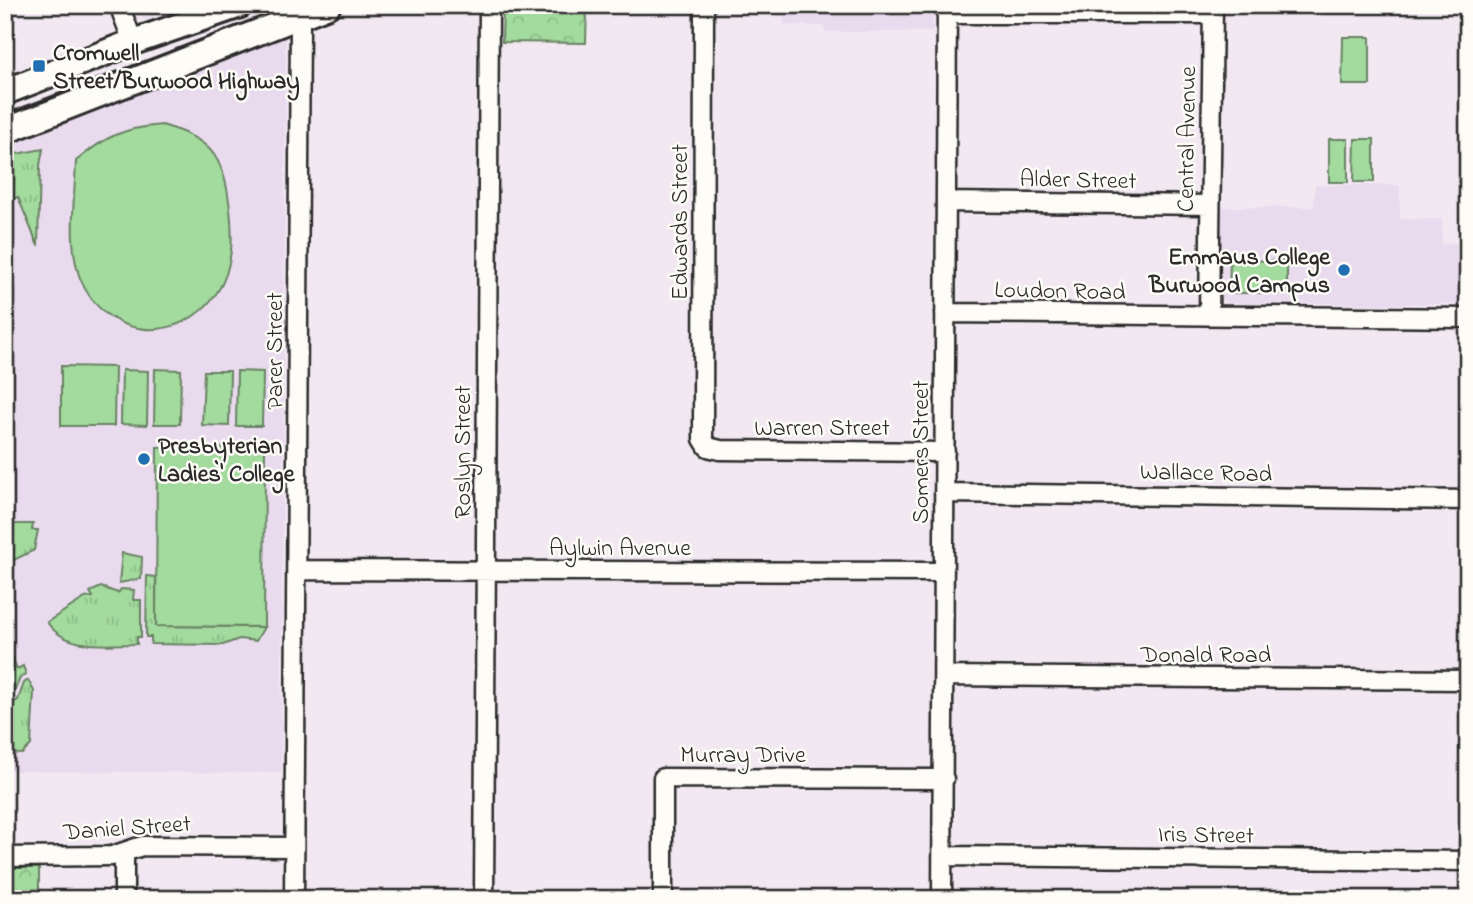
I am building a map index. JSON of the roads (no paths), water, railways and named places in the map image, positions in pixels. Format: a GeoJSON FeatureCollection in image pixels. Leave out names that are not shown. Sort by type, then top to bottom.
{"type":"FeatureCollection","features":[{"type":"Feature","properties":{"kind":"highway"},"geometry":{"type":"LineString","coordinates":[[5,92],[133,42],[240,5]]}},
{"type":"Feature","properties":{"kind":"highway"},"geometry":{"type":"LineString","coordinates":[[5,131],[202,54],[298,10],[328,5]]}},
{"type":"Feature","properties":{"kind":"highway"},"geometry":{"type":"LineString","coordinates":[[133,42],[142,54],[150,58],[166,60],[202,54]]}},
{"type":"Feature","properties":{"kind":"street"},"geometry":{"type":"LineString","coordinates":[[119,5],[133,42]]}},
{"type":"Feature","properties":{"kind":"street","name":"Roslyn Street"},"geometry":{"type":"LineString","coordinates":[[484,899],[489,5]]}},
{"type":"Feature","properties":{"kind":"street","name":"Edwards Street"},"geometry":{"type":"LineString","coordinates":[[703,439],[704,5]]}},
{"type":"Feature","properties":{"kind":"street","name":"Parer Street"},"geometry":{"type":"LineString","coordinates":[[294,899],[298,10]]}},
{"type":"Feature","properties":{"kind":"street"},"geometry":{"type":"LineString","coordinates":[[947,10],[1213,10]]}},
{"type":"Feature","properties":{"kind":"street","name":"Somers Street"},"geometry":{"type":"LineString","coordinates":[[942,899],[947,10]]}},
{"type":"Feature","properties":{"kind":"street","name":"Central Avenue"},"geometry":{"type":"LineString","coordinates":[[1209,316],[1213,10]]}},
{"type":"Feature","properties":{"kind":"street","name":"Alder Street"},"geometry":{"type":"LineString","coordinates":[[946,202],[1210,205]]}},
{"type":"Feature","properties":{"kind":"street","name":"Loudon Road"},"geometry":{"type":"LineString","coordinates":[[945,313],[1468,318]]}},
{"type":"Feature","properties":{"kind":"street","name":"Warren Street"},"geometry":{"type":"LineString","coordinates":[[703,439],[709,447],[719,450],[945,452]]}},
{"type":"Feature","properties":{"kind":"street","name":"Wallace Road"},"geometry":{"type":"LineString","coordinates":[[944,493],[1468,500]]}},
{"type":"Feature","properties":{"kind":"street","name":"Aylwin Avenue"},"geometry":{"type":"LineString","coordinates":[[297,570],[944,572]]}},
{"type":"Feature","properties":{"kind":"street","name":"Donald Road"},"geometry":{"type":"LineString","coordinates":[[944,676],[1468,680]]}},
{"type":"Feature","properties":{"kind":"street","name":"Murray Drive"},"geometry":{"type":"LineString","coordinates":[[663,899],[663,778],[944,779]]}},
{"type":"Feature","properties":{"kind":"street","name":"Daniel Street"},"geometry":{"type":"LineString","coordinates":[[5,857],[90,857],[124,853],[142,846],[294,847]]}},
{"type":"Feature","properties":{"kind":"street"},"geometry":{"type":"LineString","coordinates":[[124,853],[124,899]]}},
{"type":"Feature","properties":{"kind":"street","name":"Iris Street"},"geometry":{"type":"LineString","coordinates":[[943,856],[1468,861]]}},
{"type":"Feature","properties":{"kind":"tram line"},"geometry":{"type":"LineString","coordinates":[[5,114],[292,5]]}},
{"type":"Feature","properties":{"kind":"place","name":"Cromwell Street/Burwood Highway"},"geometry":{"type":"Point","coordinates":[39,66]}},
{"type":"Feature","properties":{"kind":"place","name":"Emmaus College Burwood Campus"},"geometry":{"type":"Point","coordinates":[1344,270]}},
{"type":"Feature","properties":{"kind":"place","name":"Presbyterian Ladies' College"},"geometry":{"type":"Point","coordinates":[144,459]}}]}
